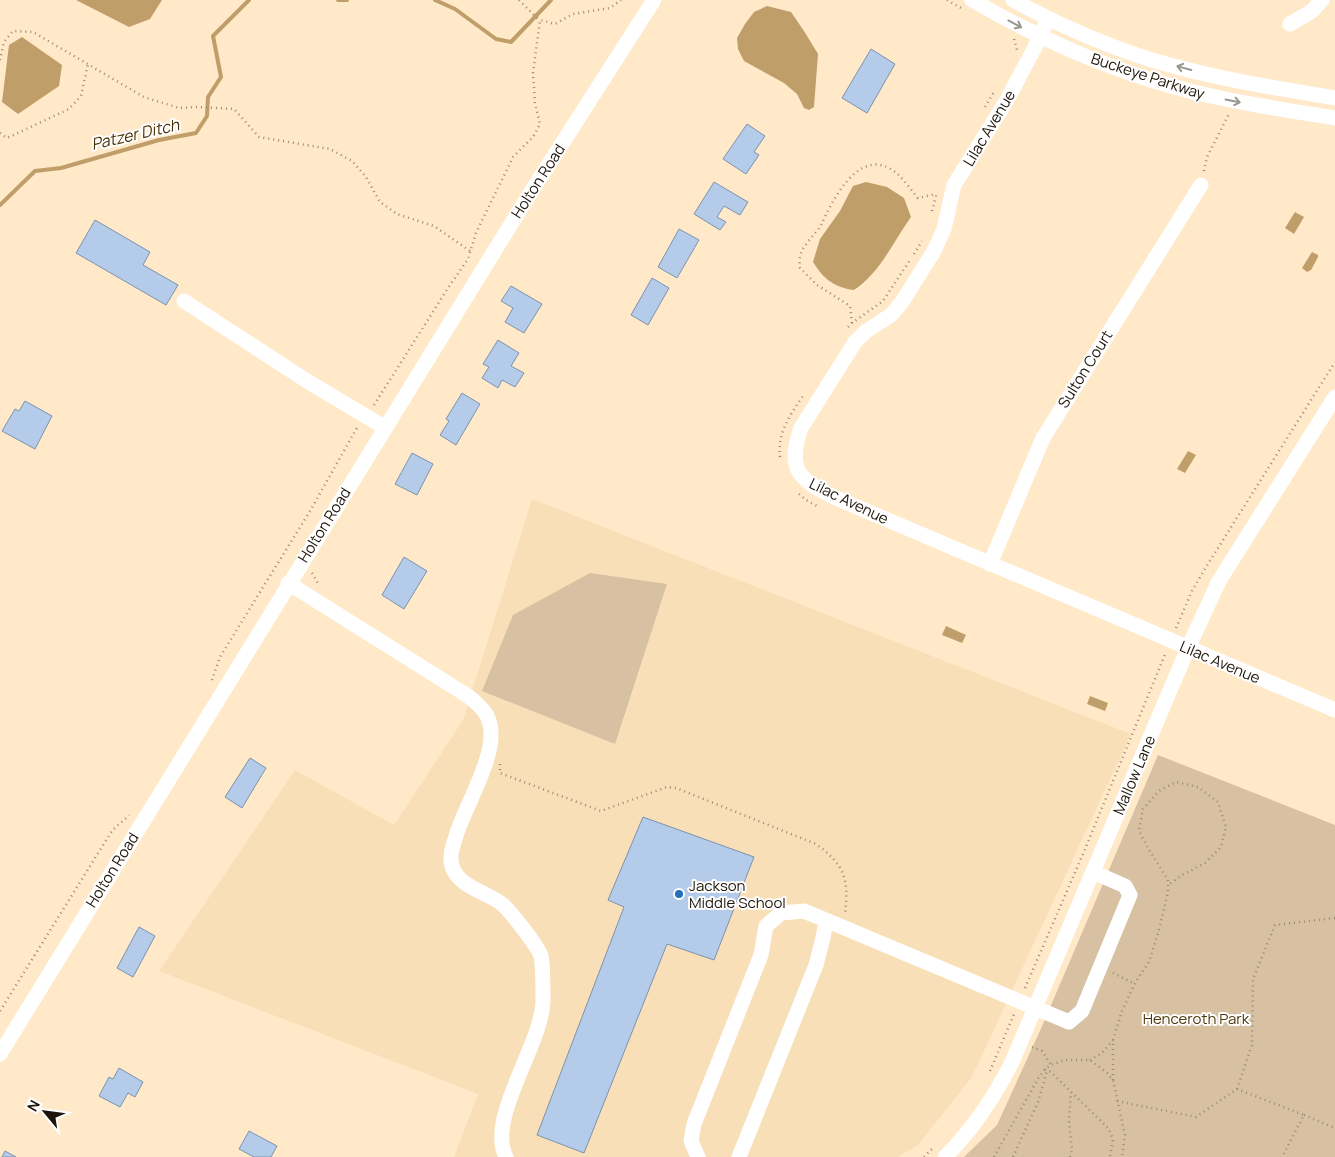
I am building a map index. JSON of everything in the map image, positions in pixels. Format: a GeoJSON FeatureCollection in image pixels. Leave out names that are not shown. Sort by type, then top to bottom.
{"type":"FeatureCollection","features":[{"type":"Feature","properties":{"kind":"street","name":"Holton Road"},"geometry":{"type":"LineString","coordinates":[[0,1054],[384,427],[524,202],[654,0]]}},
{"type":"Feature","properties":{"kind":"street","name":"Buckeye Parkway"},"geometry":{"type":"LineString","coordinates":[[972,0],[1040,37],[1103,64],[1172,86],[1233,101],[1335,118]]}},
{"type":"Feature","properties":{"kind":"street","name":"Buckeye Parkway"},"geometry":{"type":"LineString","coordinates":[[1012,0],[1078,32],[1152,60],[1225,78],[1335,98]]}},
{"type":"Feature","properties":{"kind":"street"},"geometry":{"type":"LineString","coordinates":[[1290,24],[1312,11],[1322,0]]}},
{"type":"Feature","properties":{"kind":"street","name":"Lilac Avenue"},"geometry":{"type":"LineString","coordinates":[[1048,19],[1007,100],[954,185],[944,229],[934,251],[902,302],[891,315],[865,332],[848,353],[801,428],[796,441],[796,468],[811,485],[836,498],[1335,710]]}},
{"type":"Feature","properties":{"kind":"street","name":"Sulton Court"},"geometry":{"type":"LineString","coordinates":[[990,564],[1043,438],[1201,185]]}},
{"type":"Feature","properties":{"kind":"street"},"geometry":{"type":"LineString","coordinates":[[184,301],[384,427]]}},
{"type":"Feature","properties":{"kind":"street","name":"Mallow Lane"},"geometry":{"type":"LineString","coordinates":[[945,1157],[977,1121],[998,1091],[1012,1062],[1188,648],[1219,581],[1335,397]]}},
{"type":"Feature","properties":{"kind":"street"},"geometry":{"type":"LineString","coordinates":[[288,583],[468,696],[487,715],[492,728],[491,745],[485,764],[459,826],[451,852],[452,866],[458,876],[468,885],[502,904],[522,926],[541,956],[543,1004],[534,1038],[503,1120],[503,1150],[506,1157]]}},
{"type":"Feature","properties":{"kind":"street"},"geometry":{"type":"LineString","coordinates":[[698,1157],[691,1141],[694,1124],[761,955],[766,926],[781,913],[804,911],[1069,1022],[1082,1012],[1130,895],[1125,886],[1093,872]]}},
{"type":"Feature","properties":{"kind":"street"},"geometry":{"type":"LineString","coordinates":[[739,1157],[816,965],[824,938],[826,921]]}},
{"type":"Feature","properties":{"kind":"path"},"geometry":{"type":"LineString","coordinates":[[519,0],[539,20],[555,24],[573,14],[610,8],[621,0]]}},
{"type":"Feature","properties":{"kind":"path"},"geometry":{"type":"LineString","coordinates":[[212,682],[220,657],[310,511],[346,450],[356,428],[468,259],[476,233],[513,157],[533,137],[540,124],[535,103],[532,73],[539,20]]}},
{"type":"Feature","properties":{"kind":"path"},"geometry":{"type":"LineString","coordinates":[[0,60],[4,42],[13,31],[33,32],[144,97],[179,108],[198,106],[234,109],[259,137],[330,150],[352,161],[366,177],[380,202],[397,214],[434,226],[470,251]]}},
{"type":"Feature","properties":{"kind":"path"},"geometry":{"type":"LineString","coordinates":[[1013,58],[1018,50],[1014,37]]}},
{"type":"Feature","properties":{"kind":"path"},"geometry":{"type":"LineString","coordinates":[[0,133],[7,138],[69,109],[81,96],[88,64]]}},
{"type":"Feature","properties":{"kind":"path"},"geometry":{"type":"LineString","coordinates":[[981,113],[995,89]]}},
{"type":"Feature","properties":{"kind":"path"},"geometry":{"type":"LineString","coordinates":[[1201,185],[1207,157],[1230,111]]}},
{"type":"Feature","properties":{"kind":"path"},"geometry":{"type":"LineString","coordinates":[[852,323],[850,306],[817,285],[800,268],[800,257],[820,227],[834,198],[855,173],[868,166],[880,164],[891,169],[905,181],[918,198],[936,194]]}},
{"type":"Feature","properties":{"kind":"path"},"geometry":{"type":"LineString","coordinates":[[932,214],[937,188]]}},
{"type":"Feature","properties":{"kind":"path"},"geometry":{"type":"LineString","coordinates":[[846,330],[852,323],[883,301],[923,239]]}},
{"type":"Feature","properties":{"kind":"path"},"geometry":{"type":"LineString","coordinates":[[781,463],[778,446],[785,423],[806,392]]}},
{"type":"Feature","properties":{"kind":"path"},"geometry":{"type":"LineString","coordinates":[[793,488],[806,500],[822,508]]}},
{"type":"Feature","properties":{"kind":"path"},"geometry":{"type":"LineString","coordinates":[[312,571],[317,583],[322,587]]}},
{"type":"Feature","properties":{"kind":"path"},"geometry":{"type":"LineString","coordinates":[[499,759],[500,773],[601,811],[667,787],[676,788],[816,844],[832,855],[843,872],[847,891],[845,916],[840,927]]}},
{"type":"Feature","properties":{"kind":"path"},"geometry":{"type":"LineString","coordinates":[[1122,1157],[1124,1135],[1113,1080],[1114,1040],[1122,1011],[1135,984],[1149,962],[1168,892],[1168,885],[1168,880],[1139,831],[1143,809],[1159,791],[1176,782],[1198,787],[1218,802],[1226,827],[1221,847],[1205,863],[1168,885]]}},
{"type":"Feature","properties":{"kind":"path"},"geometry":{"type":"LineString","coordinates":[[0,1011],[115,826],[124,822],[133,809]]}},
{"type":"Feature","properties":{"kind":"path"},"geometry":{"type":"LineString","coordinates":[[1117,1101],[1196,1118],[1237,1090],[1252,1045],[1253,980],[1275,925],[1335,918]]}},
{"type":"Feature","properties":{"kind":"path"},"geometry":{"type":"LineString","coordinates":[[1100,967],[1135,984]]}},
{"type":"Feature","properties":{"kind":"path"},"geometry":{"type":"LineString","coordinates":[[0,1003],[4,1005]]}},
{"type":"Feature","properties":{"kind":"path"},"geometry":{"type":"LineString","coordinates":[[994,1157],[1034,1085],[1046,1070],[1065,1060],[1090,1060],[1102,1053],[1114,1040]]}},
{"type":"Feature","properties":{"kind":"path"},"geometry":{"type":"LineString","coordinates":[[1090,1060],[1113,1080]]}},
{"type":"Feature","properties":{"kind":"path"},"geometry":{"type":"LineString","coordinates":[[1046,1070],[1052,1072],[1109,1129],[1113,1140],[1110,1157]]}},
{"type":"Feature","properties":{"kind":"path"},"geometry":{"type":"LineString","coordinates":[[1013,1157],[1038,1102],[1046,1070]]}},
{"type":"Feature","properties":{"kind":"path"},"geometry":{"type":"LineString","coordinates":[[1237,1090],[1335,1128]]}},
{"type":"Feature","properties":{"kind":"path"},"geometry":{"type":"LineString","coordinates":[[1070,1157],[1072,1150],[1069,1121],[1071,1092]]}},
{"type":"Feature","properties":{"kind":"path"},"geometry":{"type":"LineString","coordinates":[[1282,1157],[1304,1115]]}},
{"type":"Feature","properties":{"kind":"shaded area"},"geometry":{"type":"Polygon","coordinates":[[[76,0],[162,0],[150,19],[129,27],[76,0]]]}},
{"type":"Feature","properties":{"kind":"shaded area"},"geometry":{"type":"Polygon","coordinates":[[[767,6],[791,12],[818,54],[814,107],[809,110],[804,108],[797,94],[784,83],[744,61],[738,49],[737,38],[745,24],[754,12],[767,6]]]}},
{"type":"Feature","properties":{"kind":"shaded area"},"geometry":{"type":"Polygon","coordinates":[[[22,37],[62,65],[59,86],[18,114],[2,102],[9,45],[22,37]]]}},
{"type":"Feature","properties":{"kind":"shaded area"},"geometry":{"type":"Polygon","coordinates":[[[866,182],[887,187],[904,198],[911,217],[879,266],[854,290],[840,287],[830,281],[813,262],[820,239],[840,211],[853,186],[866,182]]]}},
{"type":"Feature","properties":{"kind":"shaded area"},"geometry":{"type":"Polygon","coordinates":[[[1295,212],[1304,217],[1294,234],[1285,228],[1295,212]]]}},
{"type":"Feature","properties":{"kind":"shaded area"},"geometry":{"type":"Polygon","coordinates":[[[1312,252],[1318,255],[1318,257],[1311,270],[1307,272],[1302,268],[1312,252]]]}},
{"type":"Feature","properties":{"kind":"shaded area"},"geometry":{"type":"Polygon","coordinates":[[[1188,451],[1196,455],[1185,473],[1177,469],[1188,451]]]}},
{"type":"Feature","properties":{"kind":"shaded area"},"geometry":{"type":"Polygon","coordinates":[[[532,499],[1131,734],[972,1077],[918,1145],[898,1157],[454,1157],[478,1094],[159,971],[295,770],[394,825],[463,720],[532,499]]]}},
{"type":"Feature","properties":{"kind":"shaded area"},"geometry":{"type":"Polygon","coordinates":[[[946,626],[966,635],[962,643],[942,635],[946,626]]]}},
{"type":"Feature","properties":{"kind":"shaded area"},"geometry":{"type":"Polygon","coordinates":[[[1090,696],[1108,703],[1105,711],[1087,704],[1090,696]]]}},
{"type":"Feature","properties":{"kind":"green space"},"geometry":{"type":"Polygon","coordinates":[[[590,573],[667,584],[615,744],[482,691],[513,615],[590,573]]]}},
{"type":"Feature","properties":{"kind":"green space","name":"Henceroth Park"},"geometry":{"type":"Polygon","coordinates":[[[1158,755],[1335,825],[1335,1157],[964,1157],[997,1125],[1043,1024],[1158,755]]]}},
{"type":"Feature","properties":{"kind":"building"},"geometry":{"type":"Polygon","coordinates":[[[871,49],[895,64],[867,113],[842,98],[871,49]]]}},
{"type":"Feature","properties":{"kind":"building"},"geometry":{"type":"Polygon","coordinates":[[[747,124],[765,136],[754,152],[759,155],[746,174],[723,159],[747,124]]]}},
{"type":"Feature","properties":{"kind":"building"},"geometry":{"type":"Polygon","coordinates":[[[714,182],[748,202],[740,215],[724,206],[717,217],[726,222],[720,230],[694,214],[714,182]]]}},
{"type":"Feature","properties":{"kind":"building"},"geometry":{"type":"Polygon","coordinates":[[[95,220],[150,252],[143,265],[178,285],[166,305],[76,253],[95,220]]]}},
{"type":"Feature","properties":{"kind":"building"},"geometry":{"type":"Polygon","coordinates":[[[679,229],[699,240],[677,278],[658,267],[679,229]]]}},
{"type":"Feature","properties":{"kind":"building"},"geometry":{"type":"Polygon","coordinates":[[[652,278],[669,288],[648,325],[631,315],[652,278]]]}},
{"type":"Feature","properties":{"kind":"building"},"geometry":{"type":"Polygon","coordinates":[[[511,286],[542,304],[524,333],[505,322],[513,308],[501,301],[511,286]]]}},
{"type":"Feature","properties":{"kind":"building"},"geometry":{"type":"Polygon","coordinates":[[[498,340],[519,353],[511,366],[524,373],[515,387],[502,380],[498,388],[482,378],[489,367],[483,364],[498,340]]]}},
{"type":"Feature","properties":{"kind":"building"},"geometry":{"type":"Polygon","coordinates":[[[462,393],[480,404],[456,445],[440,435],[449,421],[446,419],[462,393]]]}},
{"type":"Feature","properties":{"kind":"building"},"geometry":{"type":"Polygon","coordinates":[[[25,401],[52,416],[35,449],[2,431],[15,409],[19,411],[25,401]]]}},
{"type":"Feature","properties":{"kind":"building"},"geometry":{"type":"Polygon","coordinates":[[[412,453],[433,464],[417,495],[395,484],[412,453]]]}},
{"type":"Feature","properties":{"kind":"building"},"geometry":{"type":"Polygon","coordinates":[[[404,557],[427,571],[404,609],[382,595],[404,557]]]}},
{"type":"Feature","properties":{"kind":"building"},"geometry":{"type":"Polygon","coordinates":[[[250,758],[266,768],[242,808],[225,797],[250,758]]]}},
{"type":"Feature","properties":{"kind":"building"},"geometry":{"type":"Polygon","coordinates":[[[643,817],[754,857],[714,960],[667,944],[584,1153],[537,1135],[624,907],[608,900],[643,817]]]}},
{"type":"Feature","properties":{"kind":"building"},"geometry":{"type":"Polygon","coordinates":[[[139,927],[155,936],[133,977],[117,968],[139,927]]]}},
{"type":"Feature","properties":{"kind":"building"},"geometry":{"type":"Polygon","coordinates":[[[119,1068],[143,1082],[135,1097],[128,1093],[120,1107],[99,1096],[109,1077],[113,1079],[119,1068]]]}},
{"type":"Feature","properties":{"kind":"building"},"geometry":{"type":"Polygon","coordinates":[[[249,1131],[277,1146],[271,1157],[254,1157],[239,1149],[249,1131]]]}},
{"type":"Feature","properties":{"kind":"building"},"geometry":{"type":"Polygon","coordinates":[[[5,1151],[16,1157],[2,1157],[5,1151]]]}},
{"type":"Feature","properties":{"kind":"waterway","name":"Patzer Ditch"},"geometry":{"type":"LineString","coordinates":[[0,205],[35,171],[61,168],[159,140],[196,133],[207,116],[208,97],[221,77],[213,36],[249,0]]}},
{"type":"Feature","properties":{"kind":"waterway","name":"Patzer Ditch"},"geometry":{"type":"LineString","coordinates":[[338,0],[347,0]]}},
{"type":"Feature","properties":{"kind":"waterway","name":"Patzer Ditch"},"geometry":{"type":"LineString","coordinates":[[435,0],[455,9],[496,39],[511,42],[551,0]]}},
{"type":"Feature","properties":{"kind":"place","name":"Jackson Middle School"},"geometry":{"type":"Point","coordinates":[679,894]}}]}
